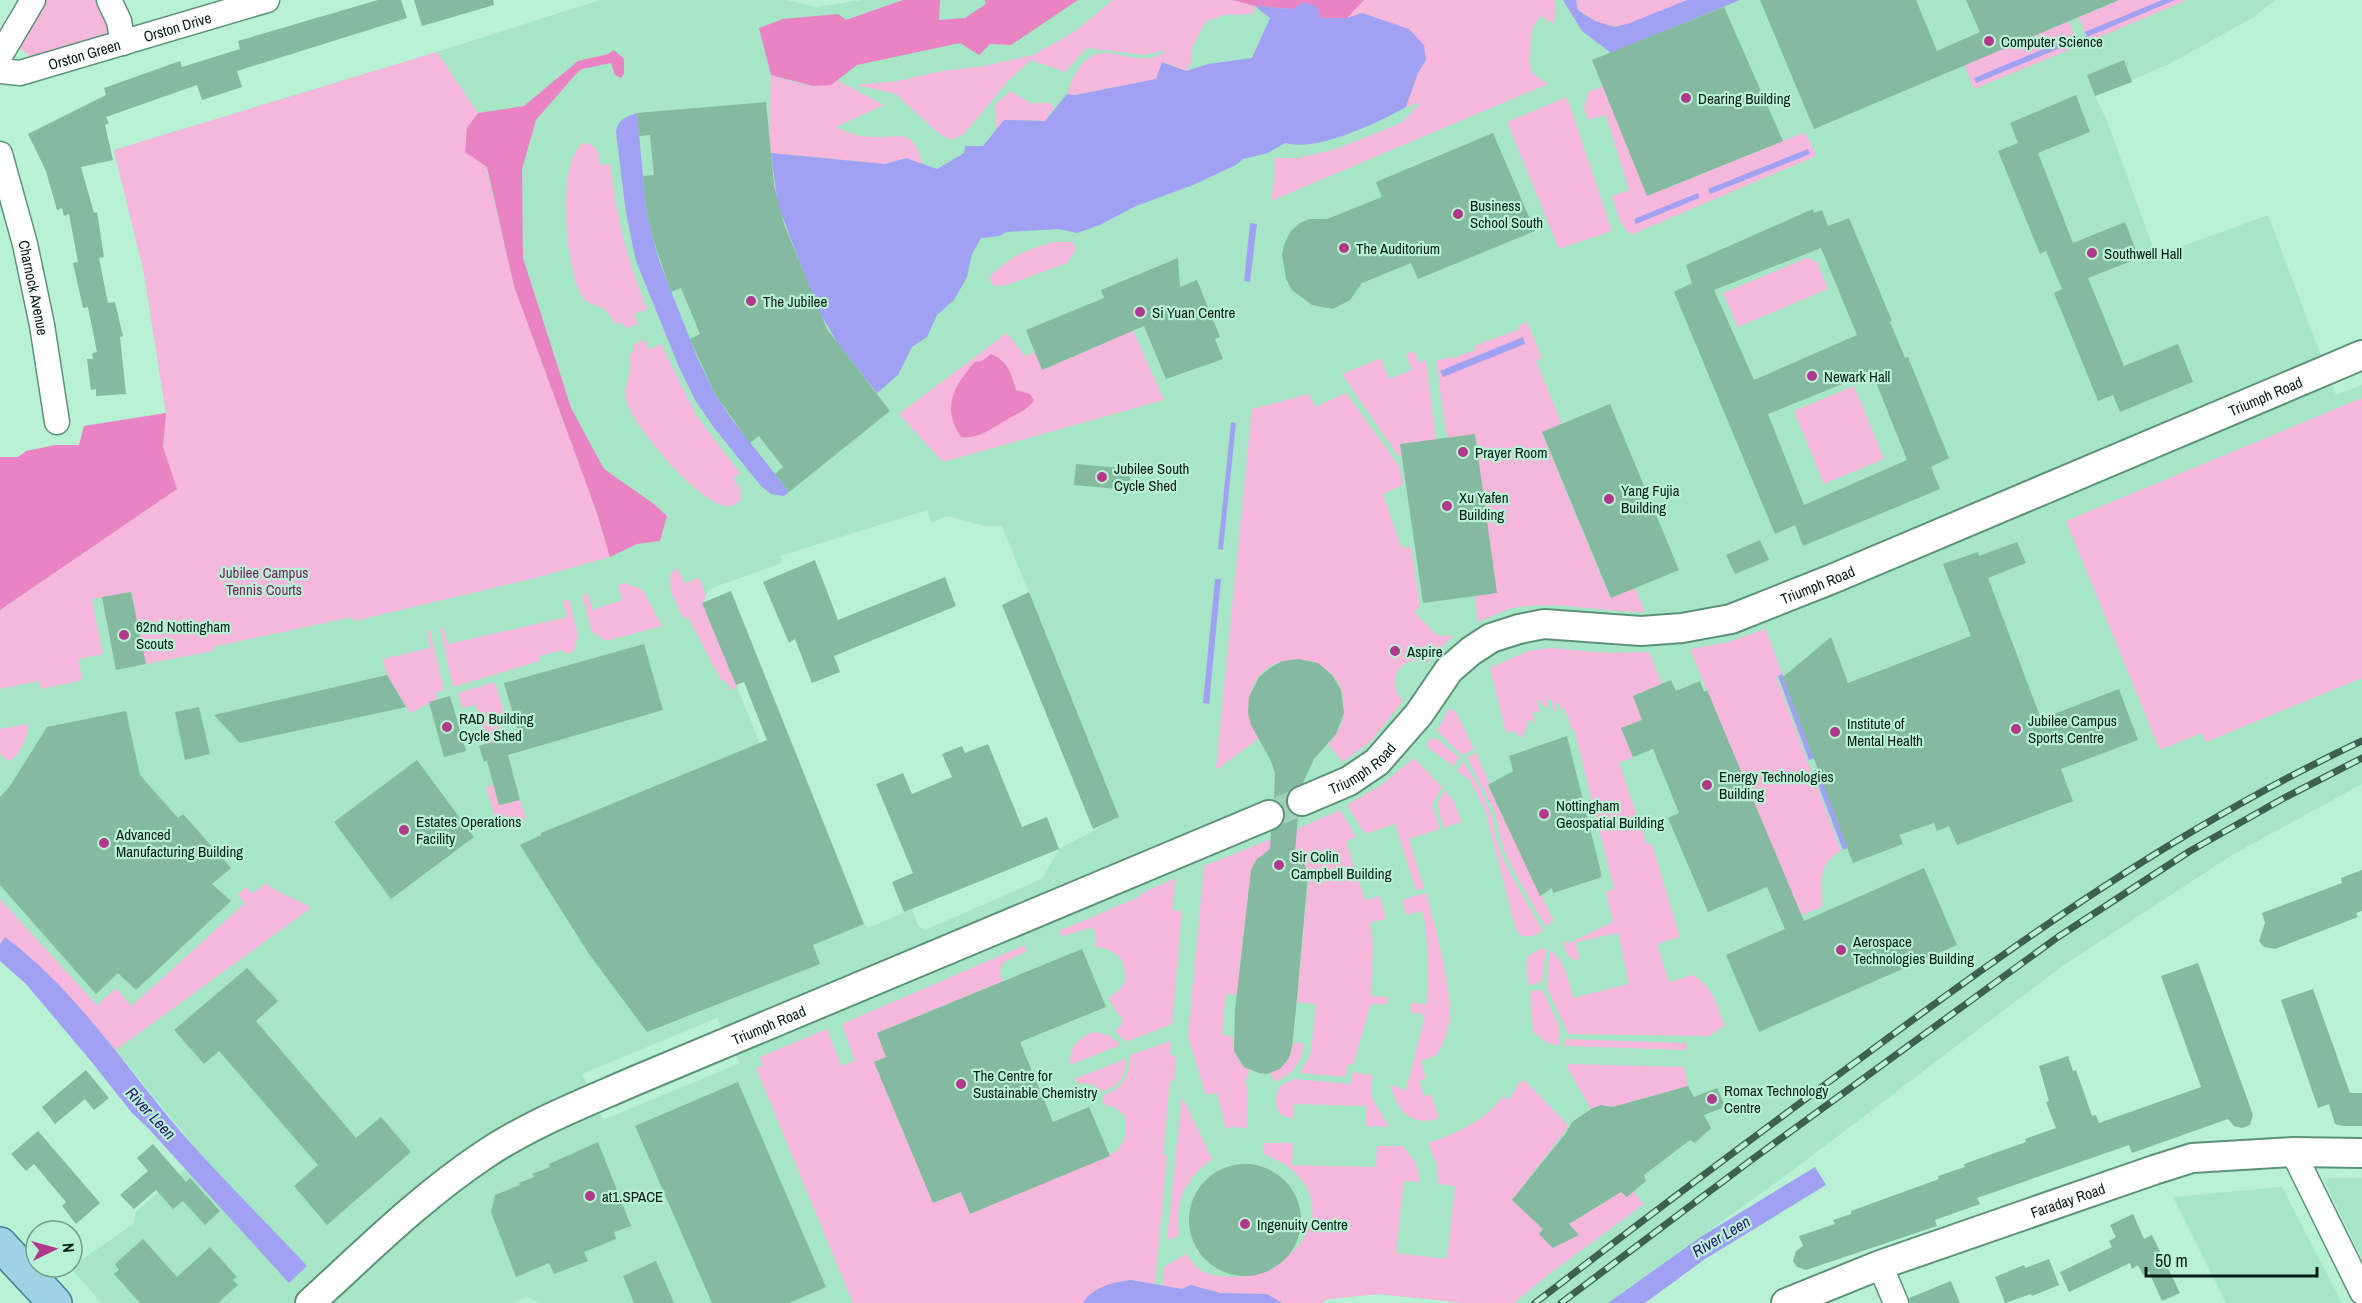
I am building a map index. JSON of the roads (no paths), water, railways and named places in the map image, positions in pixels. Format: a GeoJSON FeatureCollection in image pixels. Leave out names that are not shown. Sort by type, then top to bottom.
{"type":"FeatureCollection","features":[{"type":"Feature","properties":{"kind":"main road"},"geometry":{"type":"LineString","coordinates":[[0,1244],[55,1303]]}},
{"type":"Feature","properties":{"kind":"street"},"geometry":{"type":"LineString","coordinates":[[0,56],[33,0]]}},
{"type":"Feature","properties":{"kind":"street","name":"Orston Green"},"geometry":{"type":"LineString","coordinates":[[0,71],[20,73],[123,43],[119,21],[109,0]]}},
{"type":"Feature","properties":{"kind":"street","name":"Orston Drive"},"geometry":{"type":"LineString","coordinates":[[123,43],[267,0]]}},
{"type":"Feature","properties":{"kind":"street","name":"Charnock Avenue"},"geometry":{"type":"LineString","coordinates":[[0,154],[25,244],[42,325],[57,422]]}},
{"type":"Feature","properties":{"kind":"street","name":"Triumph Road"},"geometry":{"type":"LineString","coordinates":[[1302,801],[1349,781],[1377,762],[1419,714],[1449,670],[1491,638],[1520,628],[1544,624],[1641,631],[1665,630],[1708,624],[1748,613],[2362,355]]}},
{"type":"Feature","properties":{"kind":"street","name":"Triumph Road"},"geometry":{"type":"LineString","coordinates":[[310,1303],[440,1187],[486,1154],[538,1124],[632,1082],[1269,815]]}},
{"type":"Feature","properties":{"kind":"street"},"geometry":{"type":"LineString","coordinates":[[2293,1152],[2362,1292]]}},
{"type":"Feature","properties":{"kind":"street","name":"Faraday Road"},"geometry":{"type":"LineString","coordinates":[[1786,1303],[1880,1265],[2192,1158],[2293,1152],[2362,1153]]}},
{"type":"Feature","properties":{"kind":"street"},"geometry":{"type":"LineString","coordinates":[[1880,1265],[1896,1303]]}},
{"type":"Feature","properties":{"kind":"water"},"geometry":{"type":"Polygon","coordinates":[[[1563,0],[1576,0],[1578,10],[1595,21],[1615,27],[1687,0],[1740,0],[1611,53],[1582,31],[1563,0]]]}},
{"type":"Feature","properties":{"kind":"water"},"geometry":{"type":"Polygon","coordinates":[[[2162,0],[2175,0],[2087,37],[2085,32],[2162,0]]]}},
{"type":"Feature","properties":{"kind":"water"},"geometry":{"type":"Polygon","coordinates":[[[1304,2],[1317,7],[1321,18],[1347,18],[1362,13],[1409,29],[1424,45],[1426,60],[1418,73],[1406,107],[1380,121],[1330,140],[1298,145],[1285,143],[1268,153],[1243,159],[1236,165],[1193,185],[1136,206],[1100,225],[1077,233],[1059,229],[1006,232],[1000,236],[981,238],[972,254],[967,277],[954,300],[937,315],[927,337],[912,347],[898,375],[877,393],[839,345],[818,310],[778,205],[771,153],[885,164],[906,158],[937,169],[964,153],[965,146],[983,146],[1004,120],[1045,121],[1067,94],[1075,95],[1156,79],[1162,62],[1186,71],[1208,64],[1252,58],[1270,18],[1255,6],[1293,9],[1304,2]]]}},
{"type":"Feature","properties":{"kind":"water"},"geometry":{"type":"Polygon","coordinates":[[[2075,36],[2077,41],[1976,83],[1974,78],[2075,36]]]}},
{"type":"Feature","properties":{"kind":"water"},"geometry":{"type":"Polygon","coordinates":[[[637,113],[646,207],[660,263],[698,359],[715,394],[789,492],[784,496],[771,494],[761,486],[695,400],[679,367],[636,261],[626,213],[616,132],[621,121],[637,113]]]}},
{"type":"Feature","properties":{"kind":"water"},"geometry":{"type":"Polygon","coordinates":[[[1808,149],[1810,154],[1710,194],[1708,189],[1808,149]]]}},
{"type":"Feature","properties":{"kind":"water"},"geometry":{"type":"Polygon","coordinates":[[[1698,193],[1699,198],[1636,224],[1634,219],[1698,193]]]}},
{"type":"Feature","properties":{"kind":"water"},"geometry":{"type":"Polygon","coordinates":[[[1250,223],[1257,224],[1250,282],[1244,281],[1250,223]]]}},
{"type":"Feature","properties":{"kind":"water"},"geometry":{"type":"Polygon","coordinates":[[[1523,337],[1525,344],[1443,377],[1440,371],[1523,337]]]}},
{"type":"Feature","properties":{"kind":"water"},"geometry":{"type":"Polygon","coordinates":[[[1231,422],[1236,423],[1223,550],[1218,549],[1231,422]]]}},
{"type":"Feature","properties":{"kind":"water"},"geometry":{"type":"Polygon","coordinates":[[[1215,579],[1221,579],[1209,704],[1203,703],[1215,579]]]}},
{"type":"Feature","properties":{"kind":"water"},"geometry":{"type":"Polygon","coordinates":[[[1782,674],[1814,758],[1809,760],[1778,676],[1782,674]]]}},
{"type":"Feature","properties":{"kind":"water"},"geometry":{"type":"Polygon","coordinates":[[[1818,769],[1848,848],[1843,850],[1813,771],[1818,769]]]}},
{"type":"Feature","properties":{"kind":"water","name":"River Leen"},"geometry":{"type":"Polygon","coordinates":[[[5,937],[33,960],[83,1011],[197,1150],[307,1266],[289,1283],[132,1113],[26,984],[0,961],[0,944],[5,937]]]}},
{"type":"Feature","properties":{"kind":"water","name":"River Leen"},"geometry":{"type":"Polygon","coordinates":[[[1815,1167],[1826,1185],[1705,1259],[1645,1303],[1608,1303],[1702,1236],[1815,1167]]]}},
{"type":"Feature","properties":{"kind":"water"},"geometry":{"type":"Polygon","coordinates":[[[1131,1280],[1182,1289],[1191,1285],[1220,1293],[1267,1294],[1282,1303],[1083,1303],[1087,1297],[1104,1286],[1131,1280]]]}},
{"type":"Feature","properties":{"kind":"tunnel"},"geometry":{"type":"LineString","coordinates":[[1269,815],[1302,801]]}},
{"type":"Feature","properties":{"kind":"railway"},"geometry":{"type":"LineString","coordinates":[[1535,1303],[1820,1088],[2042,928],[2166,847],[2230,809],[2362,741]]}},
{"type":"Feature","properties":{"kind":"railway"},"geometry":{"type":"LineString","coordinates":[[1561,1303],[1750,1161],[2058,937],[2190,851],[2284,798],[2362,758]]}},
{"type":"Feature","properties":{"kind":"place","name":"Computer Science"},"geometry":{"type":"Point","coordinates":[1989,41]}},
{"type":"Feature","properties":{"kind":"place","name":"Dearing Building"},"geometry":{"type":"Point","coordinates":[1686,98]}},
{"type":"Feature","properties":{"kind":"place","name":"Business School South"},"geometry":{"type":"Point","coordinates":[1458,214]}},
{"type":"Feature","properties":{"kind":"place","name":"The Auditorium"},"geometry":{"type":"Point","coordinates":[1344,248]}},
{"type":"Feature","properties":{"kind":"place","name":"Southwell Hall"},"geometry":{"type":"Point","coordinates":[2092,253]}},
{"type":"Feature","properties":{"kind":"place","name":"The Jubilee"},"geometry":{"type":"Point","coordinates":[751,301]}},
{"type":"Feature","properties":{"kind":"place","name":"Si Yuan Centre"},"geometry":{"type":"Point","coordinates":[1140,312]}},
{"type":"Feature","properties":{"kind":"place","name":"Newark Hall"},"geometry":{"type":"Point","coordinates":[1812,376]}},
{"type":"Feature","properties":{"kind":"place","name":"Prayer Room"},"geometry":{"type":"Point","coordinates":[1463,452]}},
{"type":"Feature","properties":{"kind":"place","name":"Jubilee South Cycle Shed"},"geometry":{"type":"Point","coordinates":[1102,477]}},
{"type":"Feature","properties":{"kind":"place","name":"Yang Fujia Building"},"geometry":{"type":"Point","coordinates":[1609,499]}},
{"type":"Feature","properties":{"kind":"place","name":"Xu Yafen Building"},"geometry":{"type":"Point","coordinates":[1447,506]}},
{"type":"Feature","properties":{"kind":"place","name":"62nd Nottingham Scouts"},"geometry":{"type":"Point","coordinates":[124,635]}},
{"type":"Feature","properties":{"kind":"place","name":"Aspire"},"geometry":{"type":"Point","coordinates":[1395,651]}},
{"type":"Feature","properties":{"kind":"place","name":"RAD Building Cycle Shed"},"geometry":{"type":"Point","coordinates":[447,727]}},
{"type":"Feature","properties":{"kind":"place","name":"Jubilee Campus Sports Centre"},"geometry":{"type":"Point","coordinates":[2016,729]}},
{"type":"Feature","properties":{"kind":"place","name":"Institute of Mental Health"},"geometry":{"type":"Point","coordinates":[1835,732]}},
{"type":"Feature","properties":{"kind":"place","name":"Energy Technologies Building"},"geometry":{"type":"Point","coordinates":[1707,785]}},
{"type":"Feature","properties":{"kind":"place","name":"Nottingham Geospatial Building"},"geometry":{"type":"Point","coordinates":[1544,814]}},
{"type":"Feature","properties":{"kind":"place","name":"Estates Operations Facility"},"geometry":{"type":"Point","coordinates":[404,830]}},
{"type":"Feature","properties":{"kind":"place","name":"Advanced Manufacturing Building"},"geometry":{"type":"Point","coordinates":[104,843]}},
{"type":"Feature","properties":{"kind":"place","name":"Sir Colin Campbell Building"},"geometry":{"type":"Point","coordinates":[1279,865]}},
{"type":"Feature","properties":{"kind":"place","name":"Aerospace Technologies Building"},"geometry":{"type":"Point","coordinates":[1841,950]}},
{"type":"Feature","properties":{"kind":"place","name":"The Centre for Sustainable Chemistry"},"geometry":{"type":"Point","coordinates":[961,1084]}},
{"type":"Feature","properties":{"kind":"place","name":"Romax Technology Centre"},"geometry":{"type":"Point","coordinates":[1712,1099]}},
{"type":"Feature","properties":{"kind":"place","name":"at1.SPACE"},"geometry":{"type":"Point","coordinates":[590,1196]}},
{"type":"Feature","properties":{"kind":"place","name":"Ingenuity Centre"},"geometry":{"type":"Point","coordinates":[1245,1224]}},
{"type":"Feature","properties":{"kind":"park label","name":"Jubilee Campus Tennis Courts"},"geometry":{"type":"Point","coordinates":[264,580]}}]}
